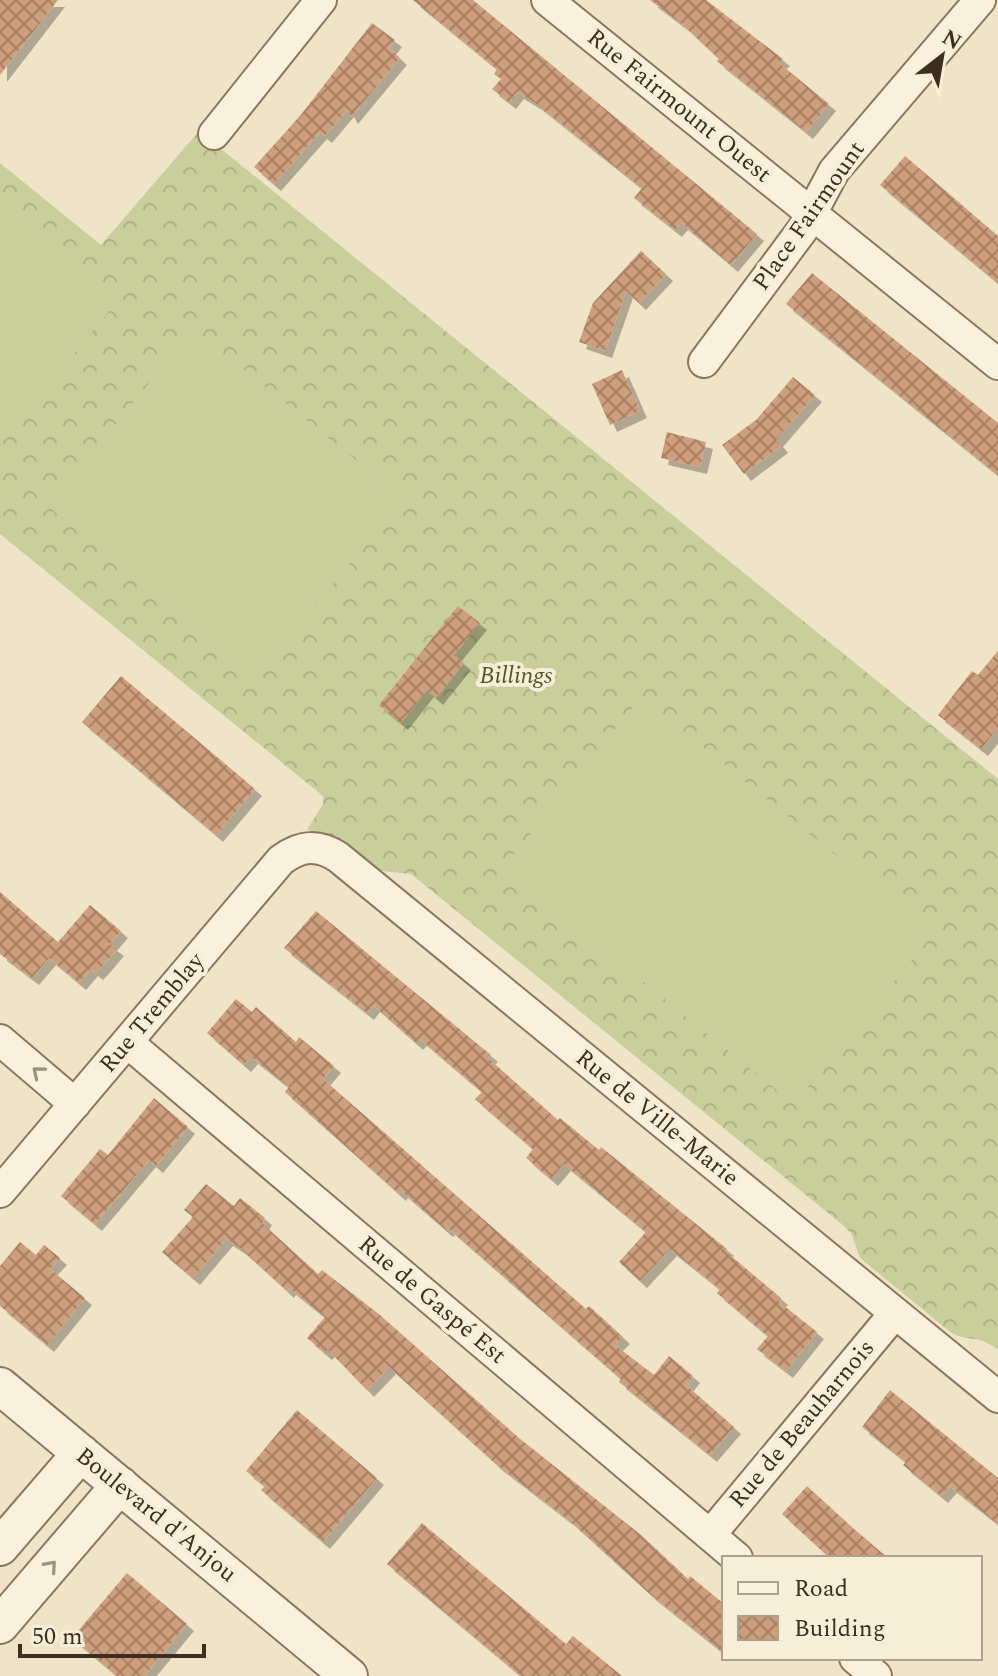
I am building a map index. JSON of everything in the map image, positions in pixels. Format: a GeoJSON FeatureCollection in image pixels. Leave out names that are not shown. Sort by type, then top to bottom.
{"type":"FeatureCollection","features":[{"type":"Feature","properties":{"kind":"street"},"geometry":{"type":"LineString","coordinates":[[214,134],[321,0]]}},
{"type":"Feature","properties":{"kind":"street","name":"Rue Fairmount Ouest"},"geometry":{"type":"LineString","coordinates":[[547,0],[998,364]]}},
{"type":"Feature","properties":{"kind":"street","name":"Place Fairmount"},"geometry":{"type":"LineString","coordinates":[[704,362],[803,229],[834,171],[980,0]]}},
{"type":"Feature","properties":{"kind":"street","name":"Rue Tremblay"},"geometry":{"type":"LineString","coordinates":[[0,1192],[281,860],[301,848],[313,847]]}},
{"type":"Feature","properties":{"kind":"street","name":"Rue de Ville-Marie"},"geometry":{"type":"LineString","coordinates":[[313,847],[338,857],[998,1397]]}},
{"type":"Feature","properties":{"kind":"street"},"geometry":{"type":"LineString","coordinates":[[0,1040],[75,1104]]}},
{"type":"Feature","properties":{"kind":"street","name":"Rue de Gaspé Est"},"geometry":{"type":"LineString","coordinates":[[127,1042],[735,1556]]}},
{"type":"Feature","properties":{"kind":"street","name":"Rue de Beauharnois"},"geometry":{"type":"LineString","coordinates":[[710,1535],[895,1313]]}},
{"type":"Feature","properties":{"kind":"street","name":"Boulevard d'Anjou"},"geometry":{"type":"LineString","coordinates":[[0,1386],[349,1676]]}},
{"type":"Feature","properties":{"kind":"street"},"geometry":{"type":"LineString","coordinates":[[0,1547],[81,1453]]}},
{"type":"Feature","properties":{"kind":"street"},"geometry":{"type":"LineString","coordinates":[[0,1625],[120,1485]]}},
{"type":"Feature","properties":{"kind":"street"},"geometry":{"type":"LineString","coordinates":[[857,1660],[876,1676]]}},
{"type":"Feature","properties":{"kind":"green space","name":"Billings"},"geometry":{"type":"Polygon","coordinates":[[[199,131],[998,779],[998,1350],[984,1342],[950,1332],[860,1258],[851,1233],[844,1226],[411,874],[381,871],[336,836],[307,830],[323,804],[323,796],[0,534],[0,163],[101,245],[199,131]]]}},
{"type":"Feature","properties":{"kind":"green space"},"geometry":{"type":"Polygon","coordinates":[[[0,210],[115,304],[0,443],[0,210]]]}},
{"type":"Feature","properties":{"kind":"green space"},"geometry":{"type":"Polygon","coordinates":[[[193,329],[403,498],[258,677],[49,507],[193,329]]]}},
{"type":"Feature","properties":{"kind":"green space"},"geometry":{"type":"Polygon","coordinates":[[[641,697],[933,934],[794,1104],[503,868],[641,697]]]}},
{"type":"Feature","properties":{"kind":"building"},"geometry":{"type":"Polygon","coordinates":[[[0,0],[58,0],[0,75],[0,0]]]}},
{"type":"Feature","properties":{"kind":"building"},"geometry":{"type":"Polygon","coordinates":[[[413,0],[473,0],[757,234],[731,265],[681,223],[675,230],[634,198],[642,188],[535,103],[517,92],[509,102],[492,89],[501,79],[494,74],[497,69],[413,0]]]}},
{"type":"Feature","properties":{"kind":"building"},"geometry":{"type":"Polygon","coordinates":[[[650,0],[706,0],[783,59],[779,63],[829,104],[806,132],[717,61],[719,59],[683,25],[650,0]]]}},
{"type":"Feature","properties":{"kind":"building"},"geometry":{"type":"Polygon","coordinates":[[[372,23],[395,40],[389,48],[400,58],[351,117],[347,110],[325,136],[320,132],[274,184],[254,167],[300,116],[372,23]]]}},
{"type":"Feature","properties":{"kind":"building"},"geometry":{"type":"Polygon","coordinates":[[[905,156],[998,236],[998,283],[880,185],[905,156]]]}},
{"type":"Feature","properties":{"kind":"building"},"geometry":{"type":"Polygon","coordinates":[[[641,251],[666,274],[639,303],[626,291],[605,351],[579,342],[593,303],[641,251]]]}},
{"type":"Feature","properties":{"kind":"building"},"geometry":{"type":"Polygon","coordinates":[[[812,273],[998,423],[998,475],[786,304],[812,273]]]}},
{"type":"Feature","properties":{"kind":"building"},"geometry":{"type":"Polygon","coordinates":[[[622,370],[640,411],[610,425],[592,384],[622,370]]]}},
{"type":"Feature","properties":{"kind":"building"},"geometry":{"type":"Polygon","coordinates":[[[793,377],[815,395],[776,440],[781,446],[744,474],[722,445],[756,420],[793,377]]]}},
{"type":"Feature","properties":{"kind":"building"},"geometry":{"type":"Polygon","coordinates":[[[667,432],[706,442],[700,467],[661,458],[667,432]]]}},
{"type":"Feature","properties":{"kind":"building"},"geometry":{"type":"Polygon","coordinates":[[[458,606],[480,623],[454,655],[464,663],[436,698],[427,690],[401,723],[379,705],[458,606]]]}},
{"type":"Feature","properties":{"kind":"building"},"geometry":{"type":"Polygon","coordinates":[[[998,651],[998,728],[981,749],[938,715],[972,671],[978,675],[998,651]]]}},
{"type":"Feature","properties":{"kind":"building"},"geometry":{"type":"Polygon","coordinates":[[[121,676],[255,789],[216,835],[82,722],[121,676]]]}},
{"type":"Feature","properties":{"kind":"building"},"geometry":{"type":"Polygon","coordinates":[[[0,892],[58,942],[90,905],[121,931],[110,944],[117,949],[96,973],[91,969],[79,983],[49,958],[32,978],[0,954],[0,892]]]}},
{"type":"Feature","properties":{"kind":"building"},"geometry":{"type":"Polygon","coordinates":[[[316,911],[491,1055],[488,1058],[558,1120],[560,1118],[599,1150],[601,1147],[727,1249],[725,1251],[781,1298],[778,1301],[817,1332],[786,1371],[757,1349],[768,1336],[717,1293],[720,1289],[670,1249],[640,1281],[619,1262],[646,1232],[564,1164],[551,1179],[526,1158],[533,1149],[475,1099],[482,1092],[420,1039],[416,1043],[373,1005],[367,1013],[284,948],[316,911]]]}},
{"type":"Feature","properties":{"kind":"building"},"geometry":{"type":"Polygon","coordinates":[[[236,999],[252,1012],[256,1007],[296,1042],[299,1037],[334,1066],[323,1079],[586,1309],[589,1306],[623,1337],[615,1345],[654,1375],[669,1356],[693,1376],[686,1385],[734,1427],[710,1455],[619,1382],[621,1379],[448,1228],[446,1230],[401,1191],[399,1194],[285,1092],[289,1087],[251,1057],[244,1065],[207,1033],[236,999]]]}},
{"type":"Feature","properties":{"kind":"building"},"geometry":{"type":"Polygon","coordinates":[[[154,1098],[188,1127],[156,1166],[149,1160],[95,1224],[61,1196],[100,1149],[108,1155],[154,1098]]]}},
{"type":"Feature","properties":{"kind":"building"},"geometry":{"type":"Polygon","coordinates":[[[206,1184],[234,1206],[240,1198],[265,1218],[262,1223],[318,1274],[322,1270],[380,1315],[519,1438],[641,1535],[688,1579],[690,1576],[722,1602],[722,1651],[651,1595],[570,1521],[496,1464],[389,1367],[367,1390],[328,1350],[325,1353],[307,1338],[325,1317],[289,1288],[287,1291],[240,1248],[226,1239],[193,1278],[162,1252],[193,1217],[184,1210],[206,1184]]]}},
{"type":"Feature","properties":{"kind":"building"},"geometry":{"type":"Polygon","coordinates":[[[20,1242],[36,1255],[44,1245],[60,1258],[50,1269],[85,1298],[47,1345],[0,1306],[0,1266],[20,1242]]]}},
{"type":"Feature","properties":{"kind":"building"},"geometry":{"type":"Polygon","coordinates":[[[890,1390],[998,1478],[998,1524],[950,1486],[941,1496],[903,1465],[906,1462],[862,1427],[890,1390]]]}},
{"type":"Feature","properties":{"kind":"building"},"geometry":{"type":"Polygon","coordinates":[[[297,1410],[377,1478],[323,1542],[261,1490],[265,1486],[246,1471],[297,1410]]]}},
{"type":"Feature","properties":{"kind":"building"},"geometry":{"type":"Polygon","coordinates":[[[807,1486],[886,1556],[828,1556],[782,1514],[807,1486]]]}},
{"type":"Feature","properties":{"kind":"building"},"geometry":{"type":"Polygon","coordinates":[[[422,1523],[566,1644],[573,1636],[622,1676],[521,1676],[387,1564],[422,1523]]]}},
{"type":"Feature","properties":{"kind":"building"},"geometry":{"type":"Polygon","coordinates":[[[127,1573],[187,1624],[144,1676],[117,1676],[72,1638],[127,1573]]]}}]}
